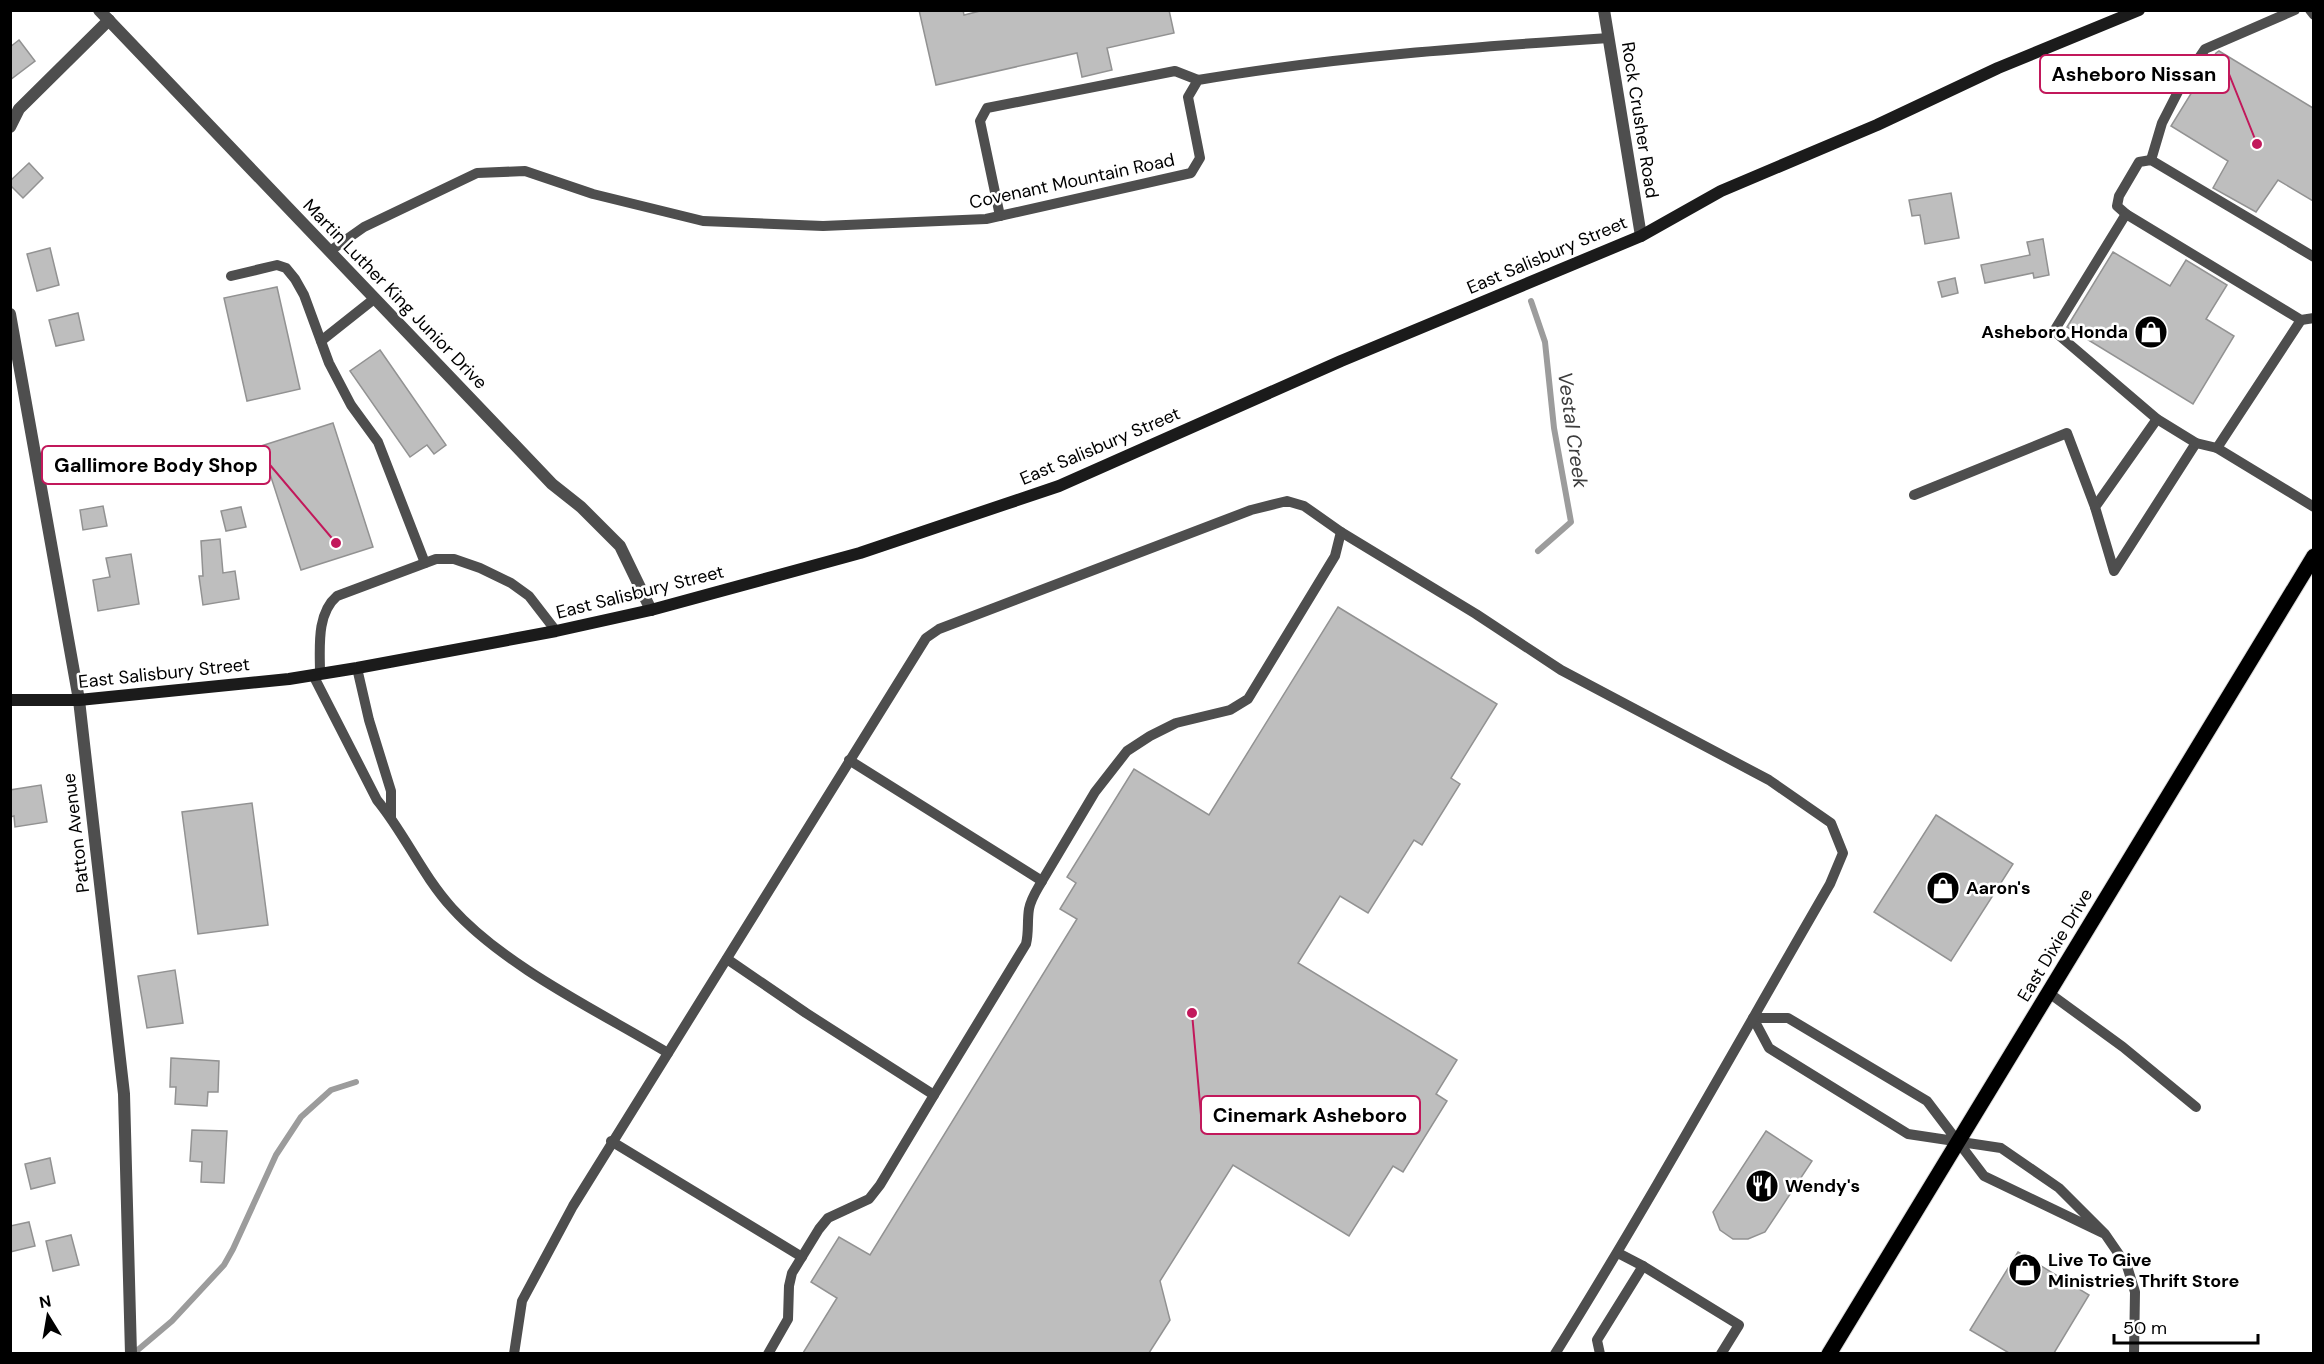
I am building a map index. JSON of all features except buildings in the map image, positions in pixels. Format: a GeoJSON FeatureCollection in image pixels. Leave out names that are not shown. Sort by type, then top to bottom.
{"type":"FeatureCollection","features":[{"type":"Feature","properties":{"kind":"main road","name":"East Salisbury Street"},"geometry":{"type":"LineString","coordinates":[[10,700],[79,700],[357,668],[556,631],[651,610],[860,553],[1059,486],[1341,361],[1641,236],[1721,191],[1877,125],[1998,68],[2139,10]]}},
{"type":"Feature","properties":{"kind":"main road","name":"East Dixie Drive"},"geometry":{"type":"LineString","coordinates":[[1829,1353],[2313,556]]}},
{"type":"Feature","properties":{"kind":"street","name":"Martin Luther King Junior Drive"},"geometry":{"type":"LineString","coordinates":[[99,10],[552,484],[581,507],[620,546],[651,610]]}},
{"type":"Feature","properties":{"kind":"street","name":"Rock Crusher Road"},"geometry":{"type":"LineString","coordinates":[[1604,10],[1641,236]]}},
{"type":"Feature","properties":{"kind":"street"},"geometry":{"type":"LineString","coordinates":[[10,128],[19,108],[109,20]]}},
{"type":"Feature","properties":{"kind":"street","name":"Patton Avenue"},"geometry":{"type":"LineString","coordinates":[[10,314],[79,700],[124,1094],[131,1353]]}},
{"type":"Feature","properties":{"kind":"lane"},"geometry":{"type":"LineString","coordinates":[[2151,160],[2162,123],[2184,80],[2205,49],[2295,10]]}},
{"type":"Feature","properties":{"kind":"lane"},"geometry":{"type":"LineString","coordinates":[[2310,10],[2313,15]]}},
{"type":"Feature","properties":{"kind":"lane"},"geometry":{"type":"LineString","coordinates":[[999,216],[980,121],[987,108],[1174,71],[1198,80],[1282,67],[1450,50],[1609,38]]}},
{"type":"Feature","properties":{"kind":"lane","name":"Covenant Mountain Road"},"geometry":{"type":"LineString","coordinates":[[330,251],[364,227],[477,173],[525,171],[593,194],[703,221],[823,226],[986,219],[1191,173],[1200,158],[1188,97],[1198,80]]}},
{"type":"Feature","properties":{"kind":"lane"},"geometry":{"type":"LineString","coordinates":[[2313,257],[2151,160],[2139,162],[2119,196],[2117,206],[2126,213],[2301,320],[2313,318]]}},
{"type":"Feature","properties":{"kind":"lane"},"geometry":{"type":"LineString","coordinates":[[2126,213],[2054,331],[2157,419],[2196,443],[2217,448],[2313,507]]}},
{"type":"Feature","properties":{"kind":"lane"},"geometry":{"type":"LineString","coordinates":[[231,276],[277,265],[286,268],[304,295],[321,341],[351,405],[378,442],[425,563]]}},
{"type":"Feature","properties":{"kind":"lane"},"geometry":{"type":"LineString","coordinates":[[321,341],[374,299]]}},
{"type":"Feature","properties":{"kind":"lane"},"geometry":{"type":"LineString","coordinates":[[2217,448],[2301,320]]}},
{"type":"Feature","properties":{"kind":"lane"},"geometry":{"type":"LineString","coordinates":[[2095,507],[2157,419]]}},
{"type":"Feature","properties":{"kind":"lane"},"geometry":{"type":"LineString","coordinates":[[1914,495],[2067,433],[2095,507],[2114,571],[2196,443]]}},
{"type":"Feature","properties":{"kind":"lane"},"geometry":{"type":"LineString","coordinates":[[514,1353],[522,1301],[535,1273],[611,1141],[926,638],[939,629],[1265,504],[1287,501],[1304,506],[1341,532],[1476,614],[1560,670],[1759,775],[1831,823],[1844,853],[1830,884],[1698,1118],[1560,1352]]}},
{"type":"Feature","properties":{"kind":"lane"},"geometry":{"type":"LineString","coordinates":[[768,1353],[788,1319],[789,1286],[792,1273],[828,1218],[869,1199],[880,1185],[1026,944],[1031,900],[1095,792],[1127,751],[1150,736],[1176,723],[1230,710],[1248,699],[1335,556],[1341,532]]}},
{"type":"Feature","properties":{"kind":"lane"},"geometry":{"type":"LineString","coordinates":[[556,631],[529,596],[512,583],[454,559],[436,559],[337,596],[328,604],[320,636],[316,674],[377,800],[391,817],[433,885],[453,910],[482,936],[536,975],[668,1053]]}},
{"type":"Feature","properties":{"kind":"lane"},"geometry":{"type":"LineString","coordinates":[[357,668],[367,711],[392,791],[391,817]]}},
{"type":"Feature","properties":{"kind":"lane"},"geometry":{"type":"LineString","coordinates":[[849,760],[1042,881]]}},
{"type":"Feature","properties":{"kind":"lane"},"geometry":{"type":"LineString","coordinates":[[727,959],[934,1095]]}},
{"type":"Feature","properties":{"kind":"lane"},"geometry":{"type":"LineString","coordinates":[[2049,993],[2123,1047],[2196,1107]]}},
{"type":"Feature","properties":{"kind":"lane"},"geometry":{"type":"LineString","coordinates":[[1753,1018],[1788,1018],[1927,1101],[1984,1176],[2105,1234]]}},
{"type":"Feature","properties":{"kind":"lane"},"geometry":{"type":"LineString","coordinates":[[1753,1018],[1769,1048],[1908,1134],[2001,1148],[2059,1188],[2105,1234],[2127,1266],[2135,1292],[2134,1353]]}},
{"type":"Feature","properties":{"kind":"lane"},"geometry":{"type":"LineString","coordinates":[[611,1141],[802,1257]]}},
{"type":"Feature","properties":{"kind":"lane"},"geometry":{"type":"LineString","coordinates":[[1618,1253],[1644,1266],[1738,1325],[1721,1353]]}},
{"type":"Feature","properties":{"kind":"lane"},"geometry":{"type":"LineString","coordinates":[[1600,1353],[1597,1340],[1644,1266]]}},
{"type":"Feature","properties":{"kind":"waterway","name":"Vestal Creek"},"geometry":{"type":"LineString","coordinates":[[1531,301],[1545,342],[1554,428],[1571,522],[1538,551]]}},
{"type":"Feature","properties":{"kind":"waterway"},"geometry":{"type":"LineString","coordinates":[[133,1354],[172,1321],[224,1265],[276,1155],[301,1117],[331,1090],[356,1082]]}},
{"type":"Feature","properties":{"kind":"place","name":"Asheboro Nissan"},"geometry":{"type":"Point","coordinates":[2257,144]}},
{"type":"Feature","properties":{"kind":"place","name":"Asheboro Honda"},"geometry":{"type":"Point","coordinates":[2151,332]}},
{"type":"Feature","properties":{"kind":"place","name":"Gallimore Body Shop"},"geometry":{"type":"Point","coordinates":[336,543]}},
{"type":"Feature","properties":{"kind":"place","name":"Aaron's"},"geometry":{"type":"Point","coordinates":[1943,888]}},
{"type":"Feature","properties":{"kind":"place","name":"Cinemark Asheboro"},"geometry":{"type":"Point","coordinates":[1192,1013]}},
{"type":"Feature","properties":{"kind":"place","name":"Wendy's"},"geometry":{"type":"Point","coordinates":[1762,1186]}},
{"type":"Feature","properties":{"kind":"place","name":"Live To Give Ministries Thrift Store"},"geometry":{"type":"Point","coordinates":[2025,1270]}}]}
